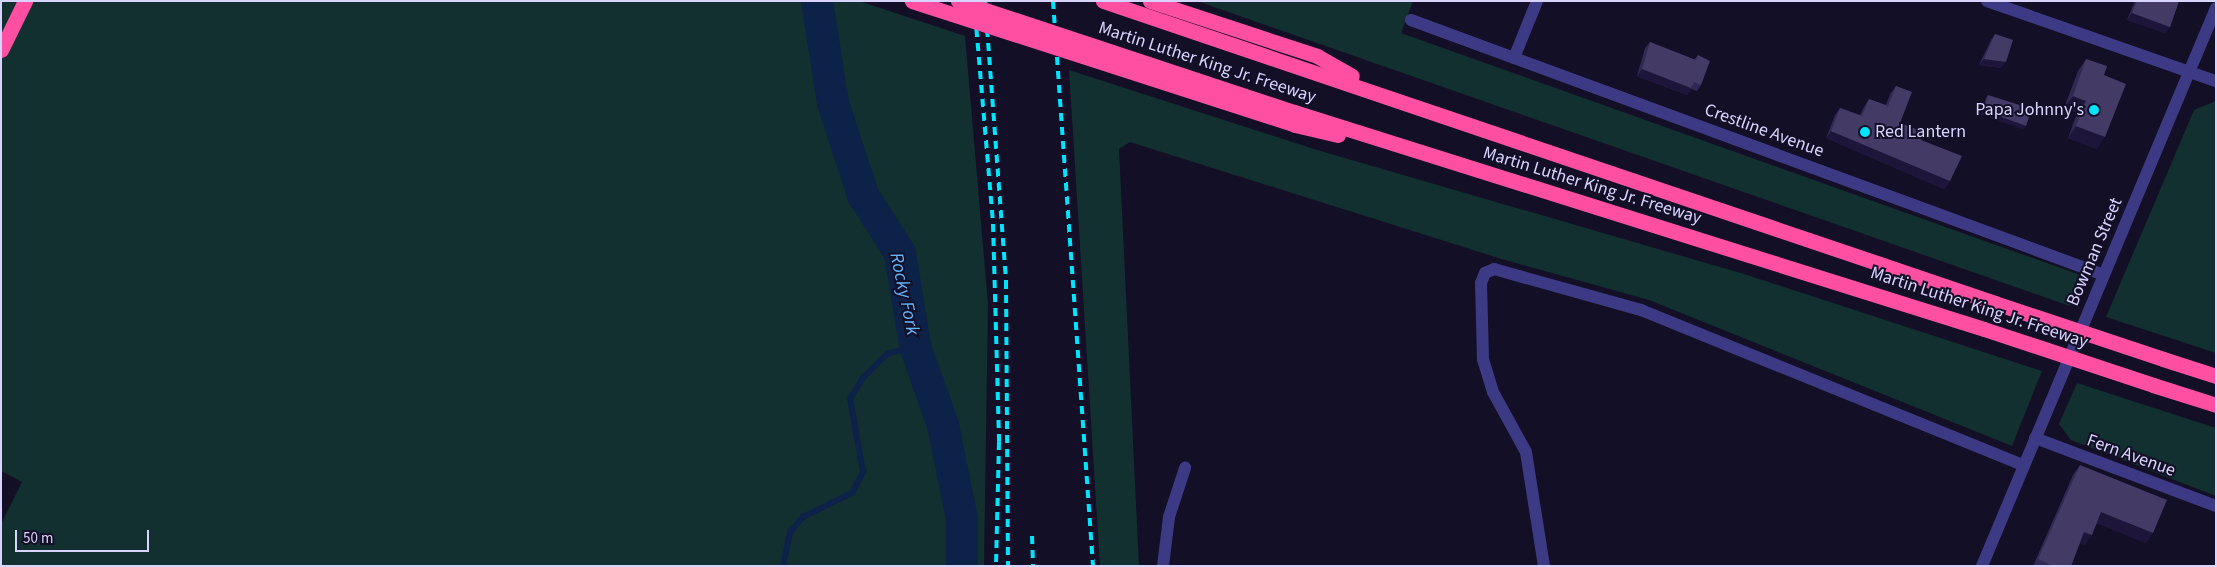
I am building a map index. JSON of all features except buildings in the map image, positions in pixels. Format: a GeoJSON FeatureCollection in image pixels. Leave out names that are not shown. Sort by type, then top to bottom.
{"type":"FeatureCollection","features":[{"type":"Feature","properties":{"kind":"highway"},"geometry":{"type":"LineString","coordinates":[[1,50],[25,1]]}},
{"type":"Feature","properties":{"kind":"highway"},"geometry":{"type":"LineString","coordinates":[[912,1],[1295,118]]}},
{"type":"Feature","properties":{"kind":"highway","name":"Martin Luther King Jr. Freeway"},"geometry":{"type":"LineString","coordinates":[[958,1],[1295,118],[1430,155],[1984,329],[2216,405]]}},
{"type":"Feature","properties":{"kind":"highway","name":"Martin Luther King Jr. Freeway"},"geometry":{"type":"LineString","coordinates":[[1103,1],[1382,93],[1995,303],[2216,376]]}},
{"type":"Feature","properties":{"kind":"highway"},"geometry":{"type":"LineString","coordinates":[[1150,1],[1317,56],[1382,93]]}},
{"type":"Feature","properties":{"kind":"street"},"geometry":{"type":"LineString","coordinates":[[1514,58],[1537,1]]}},
{"type":"Feature","properties":{"kind":"street"},"geometry":{"type":"LineString","coordinates":[[1987,1],[2216,81]]}},
{"type":"Feature","properties":{"kind":"street","name":"Bowman Street"},"geometry":{"type":"LineString","coordinates":[[1982,566],[2023,465],[2191,72],[2216,8]]}},
{"type":"Feature","properties":{"kind":"street","name":"Crestline Avenue"},"geometry":{"type":"LineString","coordinates":[[1411,20],[2104,275]]}},
{"type":"Feature","properties":{"kind":"street"},"geometry":{"type":"LineString","coordinates":[[1544,566],[1526,452],[1493,392],[1483,359],[1481,283],[1485,273],[1494,269],[1641,310],[2023,465]]}},
{"type":"Feature","properties":{"kind":"street","name":"Fern Avenue"},"geometry":{"type":"LineString","coordinates":[[2035,438],[2216,506]]}},
{"type":"Feature","properties":{"kind":"street"},"geometry":{"type":"LineString","coordinates":[[1163,566],[1169,517],[1185,468]]}},
{"type":"Feature","properties":{"kind":"green space"},"geometry":{"type":"Polygon","coordinates":[[[1,1],[859,1],[965,36],[988,304],[984,566],[1,566],[1,524],[22,482],[1,471],[1,1]]]}},
{"type":"Feature","properties":{"kind":"green space"},"geometry":{"type":"Polygon","coordinates":[[[1197,1],[1413,1],[1401,33],[2083,276],[2070,306],[1197,1]]]}},
{"type":"Feature","properties":{"kind":"green space"},"geometry":{"type":"Polygon","coordinates":[[[1069,70],[1314,149],[1744,274],[2042,371],[2012,446],[1649,300],[1505,260],[1130,142],[1119,149],[1139,566],[1100,566],[1069,70]]]}},
{"type":"Feature","properties":{"kind":"green space"},"geometry":{"type":"Polygon","coordinates":[[[2216,101],[2216,353],[2106,317],[2194,110],[2216,101]]]}},
{"type":"Feature","properties":{"kind":"green space"},"geometry":{"type":"Polygon","coordinates":[[[2077,383],[2216,428],[2216,496],[2071,440],[2059,424],[2077,383]]]}},
{"type":"Feature","properties":{"kind":"waterway","name":"Rocky Fork"},"geometry":{"type":"LineString","coordinates":[[817,1],[833,103],[863,195],[900,253],[915,346],[943,425],[962,519],[962,566]]}},
{"type":"Feature","properties":{"kind":"waterway"},"geometry":{"type":"LineString","coordinates":[[783,566],[790,532],[803,517],[852,493],[863,472],[850,399],[863,378],[887,354],[915,346]]}},
{"type":"Feature","properties":{"kind":"railway"},"geometry":{"type":"LineString","coordinates":[[974,1],[993,224],[999,442],[996,566]]}},
{"type":"Feature","properties":{"kind":"railway"},"geometry":{"type":"LineString","coordinates":[[985,1],[1006,281],[1008,566]]}},
{"type":"Feature","properties":{"kind":"railway"},"geometry":{"type":"LineString","coordinates":[[1053,1],[1093,566]]}},
{"type":"Feature","properties":{"kind":"railway"},"geometry":{"type":"LineString","coordinates":[[1032,536],[1033,566]]}},
{"type":"Feature","properties":{"kind":"place","name":"Papa Johnny's"},"geometry":{"type":"Point","coordinates":[2094,110]}},
{"type":"Feature","properties":{"kind":"place","name":"Red Lantern"},"geometry":{"type":"Point","coordinates":[1865,132]}}]}
